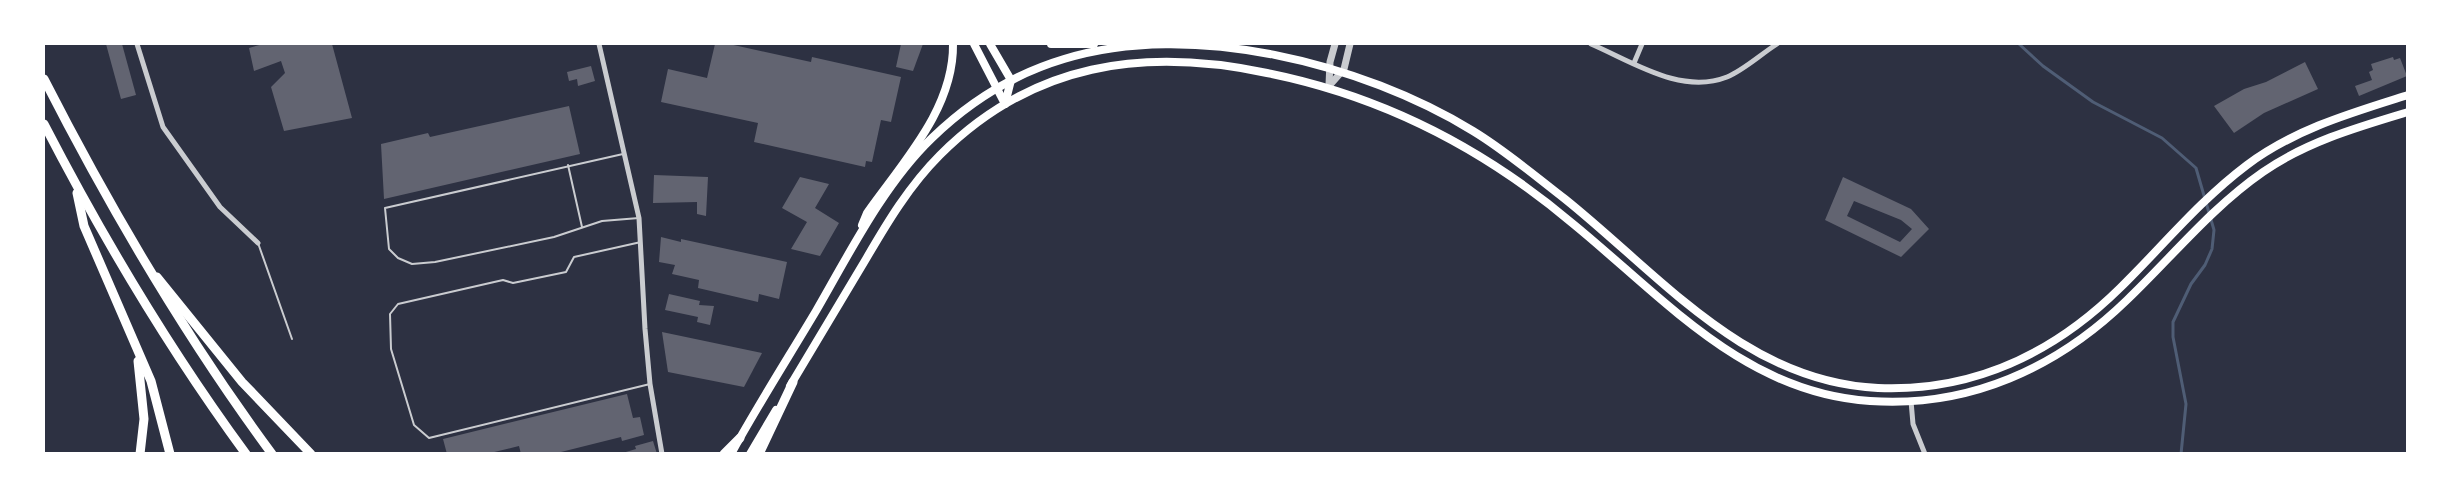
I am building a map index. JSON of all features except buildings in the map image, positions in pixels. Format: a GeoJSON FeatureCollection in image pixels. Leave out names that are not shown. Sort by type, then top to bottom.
{"type":"FeatureCollection","features":[{"type":"Feature","properties":{"kind":"highway"},"geometry":{"type":"LineString","coordinates":[[44,79],[97,183],[178,320],[272,453]]}},
{"type":"Feature","properties":{"kind":"highway"},"geometry":{"type":"LineString","coordinates":[[44,124],[75,184],[161,330],[246,453]]}},
{"type":"Feature","properties":{"kind":"highway"},"geometry":{"type":"LineString","coordinates":[[75,184],[84,226],[120,304],[136,350],[151,381],[170,453]]}},
{"type":"Feature","properties":{"kind":"highway"},"geometry":{"type":"LineString","coordinates":[[138,254],[242,382],[311,453]]}},
{"type":"Feature","properties":{"kind":"highway"},"geometry":{"type":"LineString","coordinates":[[136,350],[144,419],[140,453]]}},
{"type":"Feature","properties":{"kind":"highway"},"geometry":{"type":"LineString","coordinates":[[759,453],[793,382]]}},
{"type":"Feature","properties":{"kind":"highway"},"geometry":{"type":"LineString","coordinates":[[724,453],[740,438]]}},
{"type":"Feature","properties":{"kind":"main road"},"geometry":{"type":"LineString","coordinates":[[855,242],[867,213],[933,119],[947,81],[953,44]]}},
{"type":"Feature","properties":{"kind":"main road"},"geometry":{"type":"LineString","coordinates":[[974,44],[1005,104]]}},
{"type":"Feature","properties":{"kind":"main road"},"geometry":{"type":"LineString","coordinates":[[990,44],[1011,80],[1005,104]]}},
{"type":"Feature","properties":{"kind":"main road"},"geometry":{"type":"LineString","coordinates":[[1051,44],[1094,44]]}},
{"type":"Feature","properties":{"kind":"main road"},"geometry":{"type":"LineString","coordinates":[[731,453],[855,242],[897,180],[926,143],[957,115],[1011,80],[1060,60],[1112,45],[1223,48],[1273,56],[1330,70],[1394,92],[1474,131],[1558,194],[1689,306],[1733,340],[1802,374],[1860,386],[1901,388],[1959,382],[1993,372],[2044,349],[2068,333],[2118,291],[2213,193],[2247,165],[2287,140],[2332,119],[2408,95]]}},
{"type":"Feature","properties":{"kind":"main road"},"geometry":{"type":"LineString","coordinates":[[750,453],[882,232],[921,175],[959,137],[1005,104],[1037,86],[1067,75],[1116,64],[1151,60],[1216,64],[1329,86],[1416,120],[1487,159],[1573,223],[1682,319],[1735,357],[1814,392],[1870,401],[1911,401],[1976,392],[2042,365],[2084,338],[2111,315],[2218,208],[2260,174],[2291,156],[2350,130],[2408,112]]}},
{"type":"Feature","properties":{"kind":"street"},"geometry":{"type":"LineString","coordinates":[[137,44],[163,127],[220,207],[258,243]]}},
{"type":"Feature","properties":{"kind":"street"},"geometry":{"type":"LineString","coordinates":[[599,44],[626,153],[639,218],[650,384],[662,453]]}},
{"type":"Feature","properties":{"kind":"street"},"geometry":{"type":"LineString","coordinates":[[1329,86],[1335,44]]}},
{"type":"Feature","properties":{"kind":"street"},"geometry":{"type":"LineString","coordinates":[[1329,86],[1340,73],[1348,58],[1350,44]]}},
{"type":"Feature","properties":{"kind":"street"},"geometry":{"type":"LineString","coordinates":[[1592,44],[1682,83],[1705,84],[1729,76],[1777,44]]}},
{"type":"Feature","properties":{"kind":"street"},"geometry":{"type":"LineString","coordinates":[[1634,63],[1642,44]]}},
{"type":"Feature","properties":{"kind":"street"},"geometry":{"type":"LineString","coordinates":[[1911,401],[1913,424],[1924,453]]}},
{"type":"Feature","properties":{"kind":"lane"},"geometry":{"type":"LineString","coordinates":[[626,153],[385,208],[389,249],[398,258],[412,264],[435,262],[554,237],[602,221],[639,218]]}},
{"type":"Feature","properties":{"kind":"lane"},"geometry":{"type":"LineString","coordinates":[[568,165],[582,228]]}},
{"type":"Feature","properties":{"kind":"lane"},"geometry":{"type":"LineString","coordinates":[[642,242],[574,256],[566,272],[513,283],[503,280],[398,304],[390,314],[391,349],[414,426],[429,438],[650,384]]}},
{"type":"Feature","properties":{"kind":"lane"},"geometry":{"type":"LineString","coordinates":[[258,243],[292,339]]}},
{"type":"Feature","properties":{"kind":"waterway"},"geometry":{"type":"LineString","coordinates":[[2019,44],[2043,66],[2093,102],[2162,138],[2196,168],[2214,230],[2212,249],[2205,265],[2191,284],[2173,322],[2173,337],[2186,404],[2181,454]]}}]}
